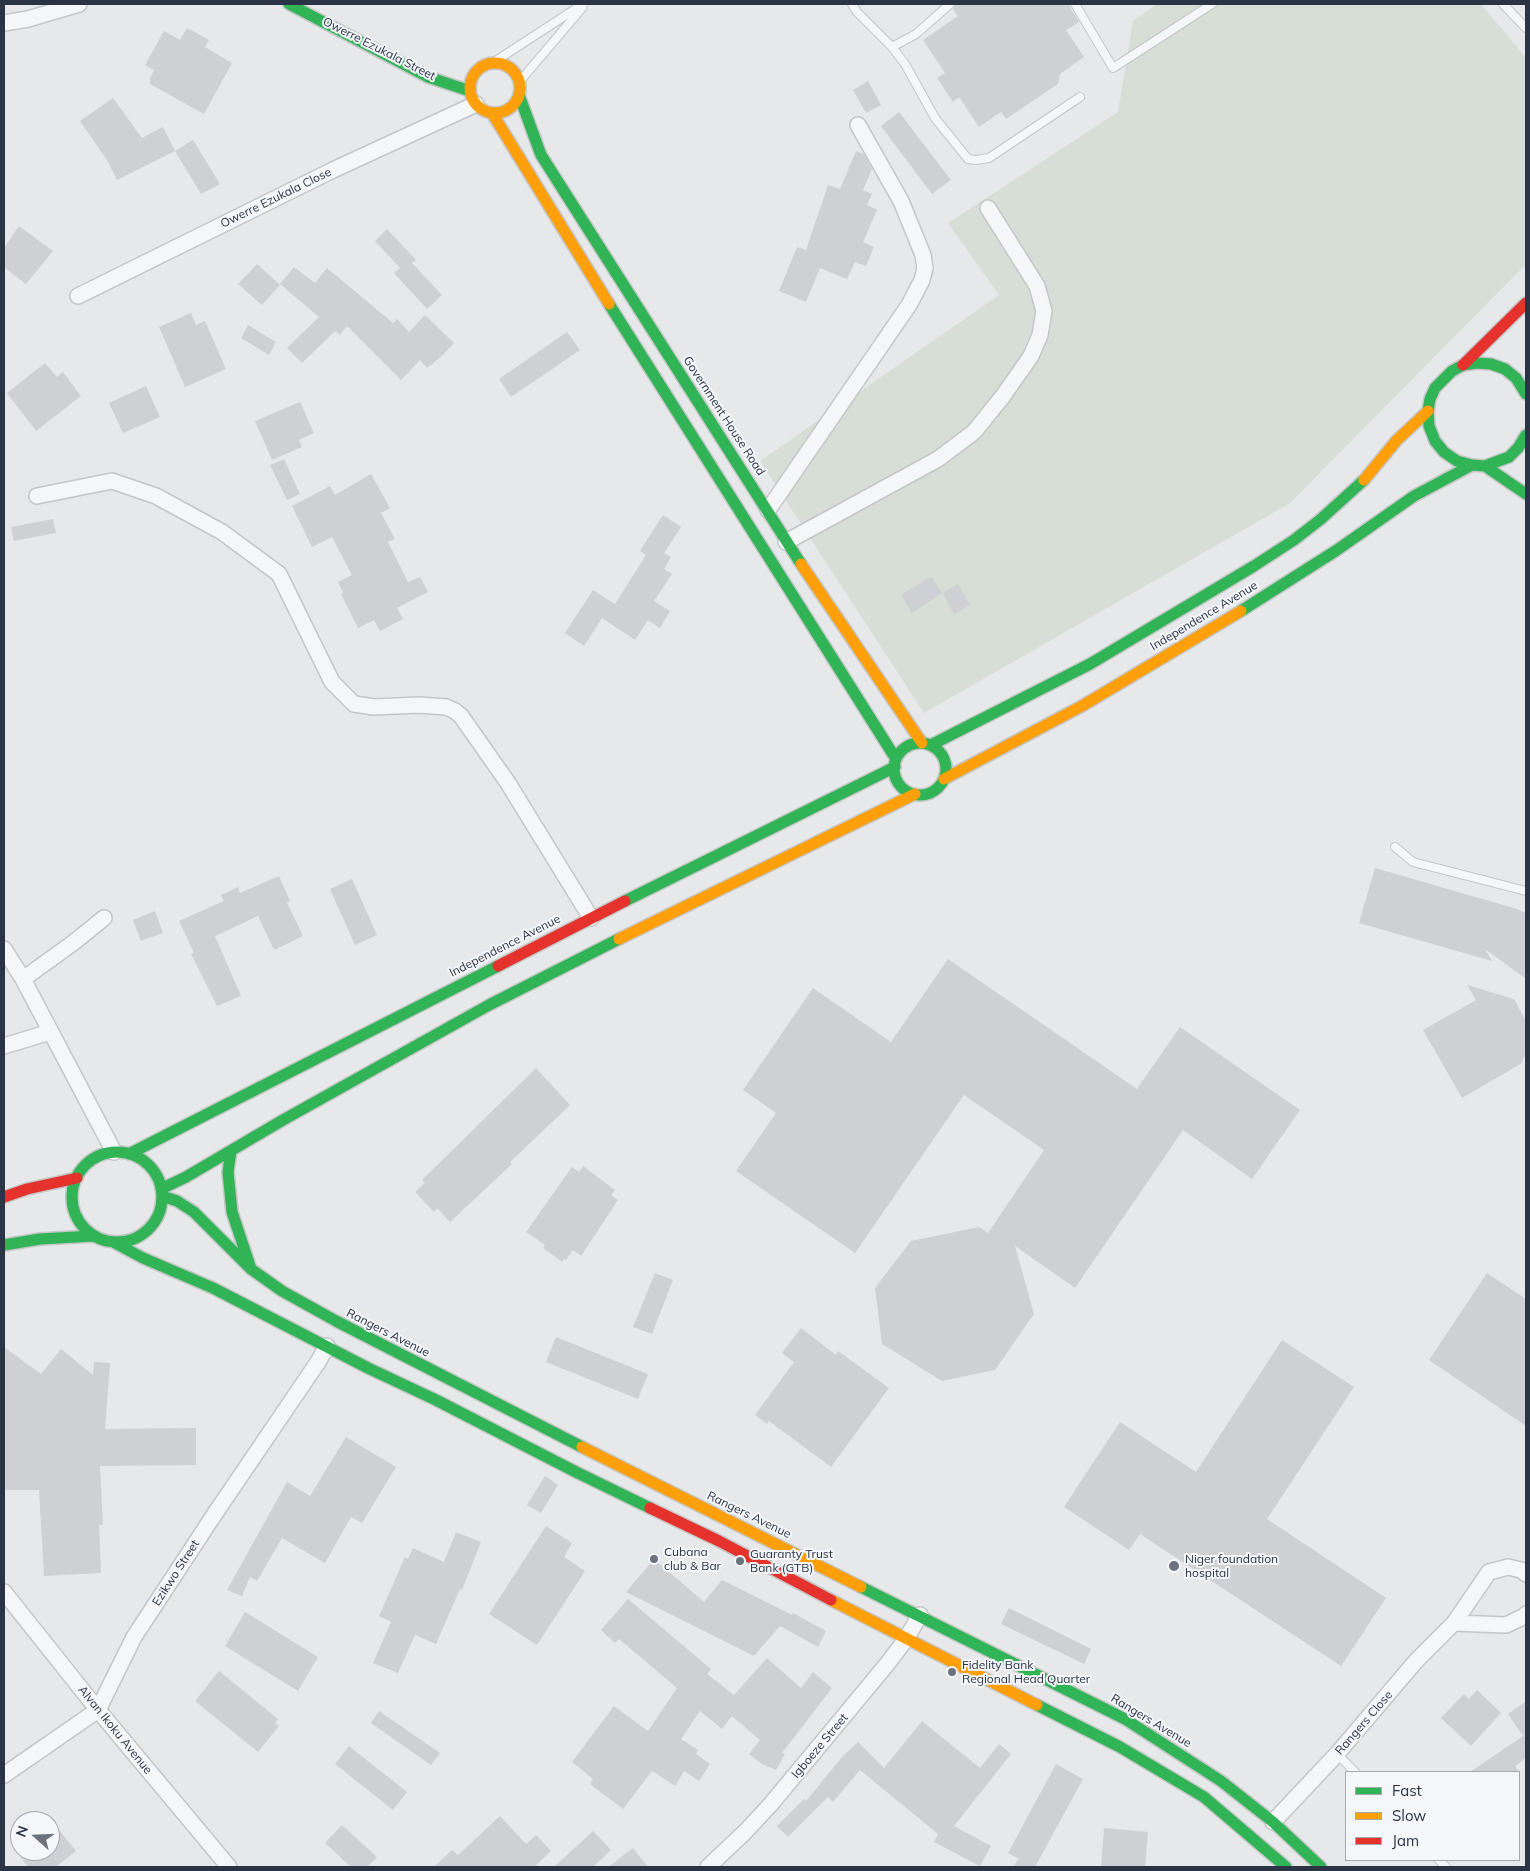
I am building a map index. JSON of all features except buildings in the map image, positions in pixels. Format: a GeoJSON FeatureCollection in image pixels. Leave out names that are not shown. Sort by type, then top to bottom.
{"type":"FeatureCollection","features":[{"type":"Feature","properties":{"kind":"main road","name":"Owerre Ezukala Street"},"geometry":{"type":"LineString","coordinates":[[289,4],[309,8],[428,77],[473,97]]}},
{"type":"Feature","properties":{"kind":"main road"},"geometry":{"type":"LineString","coordinates":[[494,62],[510,67],[520,81],[519,95],[512,107],[499,113],[483,110],[473,97],[471,80],[476,71],[484,64],[494,62]]}},
{"type":"Feature","properties":{"kind":"main road","name":"Government House Road"},"geometry":{"type":"LineString","coordinates":[[519,95],[541,155],[768,510],[786,542],[926,744]]}},
{"type":"Feature","properties":{"kind":"main road"},"geometry":{"type":"LineString","coordinates":[[492,113],[594,281],[896,763]]}},
{"type":"Feature","properties":{"kind":"main road"},"geometry":{"type":"LineString","coordinates":[[1526,303],[1463,365],[1443,378],[1435,388],[1430,399],[1428,411],[1429,426],[1435,441],[1444,452],[1457,461],[1472,465],[1485,466],[1509,457],[1526,437]]}},
{"type":"Feature","properties":{"kind":"main road"},"geometry":{"type":"LineString","coordinates":[[1463,365],[1491,364],[1504,369],[1516,378],[1526,394]]}},
{"type":"Feature","properties":{"kind":"main road","name":"Independence Avenue"},"geometry":{"type":"LineString","coordinates":[[926,744],[1090,664],[1294,540],[1321,519],[1367,476],[1397,440],[1428,411]]}},
{"type":"Feature","properties":{"kind":"main road","name":"Independence Avenue"},"geometry":{"type":"LineString","coordinates":[[944,779],[1082,706],[1204,634],[1337,550],[1414,496],[1472,465]]}},
{"type":"Feature","properties":{"kind":"main road"},"geometry":{"type":"LineString","coordinates":[[1485,466],[1526,494]]}},
{"type":"Feature","properties":{"kind":"main road"},"geometry":{"type":"LineString","coordinates":[[914,744],[926,744],[939,751],[944,759],[946,769],[944,779],[932,792],[924,795],[915,794],[902,787],[895,774],[896,763],[906,747],[914,744]]}},
{"type":"Feature","properties":{"kind":"main road","name":"Independence Avenue"},"geometry":{"type":"LineString","coordinates":[[121,1153],[896,763]]}},
{"type":"Feature","properties":{"kind":"main road"},"geometry":{"type":"LineString","coordinates":[[162,1193],[231,1151],[489,1005],[666,915],[915,794]]}},
{"type":"Feature","properties":{"kind":"main road"},"geometry":{"type":"LineString","coordinates":[[231,1151],[228,1172],[232,1212],[251,1269]]}},
{"type":"Feature","properties":{"kind":"main road"},"geometry":{"type":"LineString","coordinates":[[121,1153],[140,1158],[150,1166],[157,1177],[162,1193],[160,1211],[153,1224],[143,1234],[130,1241],[115,1242],[93,1236],[81,1225],[74,1210],[72,1194],[80,1171],[92,1160],[106,1154],[121,1153]]}},
{"type":"Feature","properties":{"kind":"main road"},"geometry":{"type":"LineString","coordinates":[[4,1197],[27,1189],[77,1178]]}},
{"type":"Feature","properties":{"kind":"main road","name":"Rangers Avenue"},"geometry":{"type":"LineString","coordinates":[[162,1193],[194,1212],[251,1269],[282,1292],[615,1464],[1125,1719],[1221,1782],[1273,1822],[1321,1867]]}},
{"type":"Feature","properties":{"kind":"main road"},"geometry":{"type":"LineString","coordinates":[[4,1245],[40,1239],[93,1236]]}},
{"type":"Feature","properties":{"kind":"main road"},"geometry":{"type":"LineString","coordinates":[[115,1242],[143,1258],[214,1288],[368,1368],[719,1541],[857,1614],[1120,1747],[1176,1779],[1229,1817],[1286,1867]]}},
{"type":"Feature","properties":{"kind":"street"},"geometry":{"type":"LineString","coordinates":[[4,24],[79,4]]}},
{"type":"Feature","properties":{"kind":"street","name":"Owerre Ezukala Close"},"geometry":{"type":"LineString","coordinates":[[78,296],[333,170],[473,97]]}},
{"type":"Feature","properties":{"kind":"street"},"geometry":{"type":"LineString","coordinates":[[768,510],[909,305],[922,280],[925,268],[923,255],[901,202],[858,124]]}},
{"type":"Feature","properties":{"kind":"street"},"geometry":{"type":"LineString","coordinates":[[786,542],[938,459],[974,432],[1003,396],[1031,356],[1040,334],[1044,311],[1037,286],[988,208]]}},
{"type":"Feature","properties":{"kind":"street"},"geometry":{"type":"LineString","coordinates":[[594,281],[613,269]]}},
{"type":"Feature","properties":{"kind":"street"},"geometry":{"type":"LineString","coordinates":[[37,496],[112,481],[156,496],[222,532],[280,574],[332,682],[354,704],[374,707],[419,705],[446,708],[455,711],[461,716],[508,783],[591,918]]}},
{"type":"Feature","properties":{"kind":"street"},"geometry":{"type":"LineString","coordinates":[[23,979],[74,943],[104,918]]}},
{"type":"Feature","properties":{"kind":"street"},"geometry":{"type":"LineString","coordinates":[[4,949],[23,979],[88,1101],[121,1153]]}},
{"type":"Feature","properties":{"kind":"street"},"geometry":{"type":"LineString","coordinates":[[4,1046],[50,1032]]}},
{"type":"Feature","properties":{"kind":"street","name":"Ezikwo Street"},"geometry":{"type":"LineString","coordinates":[[4,1775],[98,1710],[134,1637],[327,1346]]}},
{"type":"Feature","properties":{"kind":"street","name":"Rangers Close"},"geometry":{"type":"LineString","coordinates":[[1273,1822],[1337,1754],[1416,1661],[1454,1623],[1489,1572],[1508,1567],[1521,1570],[1526,1574]]}},
{"type":"Feature","properties":{"kind":"street","name":"Alvan Ikoku Avenue"},"geometry":{"type":"LineString","coordinates":[[4,1592],[98,1710],[229,1867]]}},
{"type":"Feature","properties":{"kind":"street"},"geometry":{"type":"LineString","coordinates":[[1454,1623],[1506,1624],[1526,1614]]}},
{"type":"Feature","properties":{"kind":"street","name":"Igboeze Street"},"geometry":{"type":"LineString","coordinates":[[708,1867],[771,1804],[883,1670],[906,1639],[920,1615]]}},
{"type":"Feature","properties":{"kind":"lane"},"geometry":{"type":"LineString","coordinates":[[494,62],[584,4]]}},
{"type":"Feature","properties":{"kind":"lane"},"geometry":{"type":"LineString","coordinates":[[520,81],[584,4]]}},
{"type":"Feature","properties":{"kind":"lane"},"geometry":{"type":"LineString","coordinates":[[852,4],[857,12],[892,47],[905,64],[935,118],[968,159],[989,158],[1080,97]]}},
{"type":"Feature","properties":{"kind":"lane"},"geometry":{"type":"LineString","coordinates":[[892,47],[916,34],[950,4]]}},
{"type":"Feature","properties":{"kind":"lane"},"geometry":{"type":"LineString","coordinates":[[1075,4],[1113,68],[1212,4]]}},
{"type":"Feature","properties":{"kind":"lane"},"geometry":{"type":"LineString","coordinates":[[1503,4],[1526,28]]}},
{"type":"Feature","properties":{"kind":"lane"},"geometry":{"type":"LineString","coordinates":[[1395,847],[1413,862],[1526,891]]}},
{"type":"Feature","properties":{"kind":"lane"},"geometry":{"type":"LineString","coordinates":[[1337,1754],[1354,1771]]}},
{"type":"Feature","properties":{"kind":"shaded area"},"geometry":{"type":"Polygon","coordinates":[[[1157,4],[1481,4],[1526,58],[1526,264],[1290,503],[924,713],[760,461],[999,295],[948,223],[1118,112],[1133,21],[1157,4]]]}},
{"type":"Feature","properties":{"kind":"traffic: fast"},"geometry":{"type":"LineString","coordinates":[[289,4],[428,77],[470,91]]}},
{"type":"Feature","properties":{"kind":"traffic: fast"},"geometry":{"type":"LineString","coordinates":[[519,95],[541,155],[801,564]]}},
{"type":"Feature","properties":{"kind":"traffic: fast"},"geometry":{"type":"LineString","coordinates":[[609,304],[896,759]]}},
{"type":"Feature","properties":{"kind":"traffic: fast"},"geometry":{"type":"LineString","coordinates":[[1526,394],[1516,378],[1505,369],[1491,364],[1463,365],[1452,371],[1435,388],[1430,399],[1428,411],[1429,426],[1435,441],[1444,452],[1457,461],[1472,465],[1485,466],[1509,457],[1518,448],[1526,435]]}},
{"type":"Feature","properties":{"kind":"traffic: fast"},"geometry":{"type":"LineString","coordinates":[[1241,611],[1337,550],[1414,496],[1472,465]]}},
{"type":"Feature","properties":{"kind":"traffic: fast"},"geometry":{"type":"LineString","coordinates":[[1485,466],[1526,494]]}},
{"type":"Feature","properties":{"kind":"traffic: fast"},"geometry":{"type":"LineString","coordinates":[[931,745],[1090,664],[1254,566],[1294,540],[1321,519],[1364,480]]}},
{"type":"Feature","properties":{"kind":"traffic: fast"},"geometry":{"type":"LineString","coordinates":[[920,743],[930,745],[938,751],[944,759],[946,769],[944,779],[938,787],[930,793],[920,795],[910,793],[902,787],[896,779],[894,769],[896,759],[902,751],[910,745],[920,743]]}},
{"type":"Feature","properties":{"kind":"traffic: fast"},"geometry":{"type":"LineString","coordinates":[[625,901],[895,767]]}},
{"type":"Feature","properties":{"kind":"traffic: fast"},"geometry":{"type":"LineString","coordinates":[[161,1189],[186,1177],[283,1120],[489,1005],[619,939]]}},
{"type":"Feature","properties":{"kind":"traffic: fast"},"geometry":{"type":"LineString","coordinates":[[129,1154],[498,966]]}},
{"type":"Feature","properties":{"kind":"traffic: fast"},"geometry":{"type":"LineString","coordinates":[[231,1151],[228,1172],[232,1212],[251,1269]]}},
{"type":"Feature","properties":{"kind":"traffic: fast"},"geometry":{"type":"LineString","coordinates":[[117,1152],[134,1156],[149,1165],[158,1180],[162,1197],[158,1214],[149,1229],[134,1238],[117,1242],[100,1238],[85,1229],[76,1214],[72,1197],[76,1180],[85,1165],[100,1156],[117,1152]]}},
{"type":"Feature","properties":{"kind":"traffic: fast"},"geometry":{"type":"LineString","coordinates":[[162,1196],[177,1201],[194,1212],[251,1269],[282,1291],[336,1321],[582,1447]]}},
{"type":"Feature","properties":{"kind":"traffic: fast"},"geometry":{"type":"LineString","coordinates":[[4,1245],[40,1239],[93,1236]]}},
{"type":"Feature","properties":{"kind":"traffic: fast"},"geometry":{"type":"LineString","coordinates":[[115,1243],[143,1258],[213,1288],[368,1368],[436,1400],[650,1508]]}},
{"type":"Feature","properties":{"kind":"traffic: fast"},"geometry":{"type":"LineString","coordinates":[[861,1587],[1125,1719],[1221,1781],[1273,1822],[1321,1867]]}},
{"type":"Feature","properties":{"kind":"traffic: fast"},"geometry":{"type":"LineString","coordinates":[[1037,1705],[1120,1747],[1204,1797],[1286,1867]]}},
{"type":"Feature","properties":{"kind":"traffic: slow"},"geometry":{"type":"LineString","coordinates":[[490,63],[500,63],[513,70],[520,83],[520,88],[520,93],[513,106],[500,113],[490,113],[481,109],[474,102],[470,93],[470,83],[474,74],[481,67],[490,63]]}},
{"type":"Feature","properties":{"kind":"traffic: slow"},"geometry":{"type":"LineString","coordinates":[[492,113],[609,304]]}},
{"type":"Feature","properties":{"kind":"traffic: slow"},"geometry":{"type":"LineString","coordinates":[[1364,480],[1397,440],[1428,411]]}},
{"type":"Feature","properties":{"kind":"traffic: slow"},"geometry":{"type":"LineString","coordinates":[[801,564],[922,743]]}},
{"type":"Feature","properties":{"kind":"traffic: slow"},"geometry":{"type":"LineString","coordinates":[[944,779],[1082,706],[1241,611]]}},
{"type":"Feature","properties":{"kind":"traffic: slow"},"geometry":{"type":"LineString","coordinates":[[619,939],[915,794]]}},
{"type":"Feature","properties":{"kind":"traffic: slow"},"geometry":{"type":"LineString","coordinates":[[582,1447],[861,1587]]}},
{"type":"Feature","properties":{"kind":"traffic: slow"},"geometry":{"type":"LineString","coordinates":[[831,1600],[1037,1705]]}},
{"type":"Feature","properties":{"kind":"traffic: jam"},"geometry":{"type":"LineString","coordinates":[[1463,365],[1526,303]]}},
{"type":"Feature","properties":{"kind":"traffic: jam"},"geometry":{"type":"LineString","coordinates":[[498,966],[625,901]]}},
{"type":"Feature","properties":{"kind":"traffic: jam"},"geometry":{"type":"LineString","coordinates":[[4,1197],[27,1189],[77,1178]]}},
{"type":"Feature","properties":{"kind":"traffic: jam"},"geometry":{"type":"LineString","coordinates":[[650,1508],[719,1541],[831,1600]]}},
{"type":"Feature","properties":{"kind":"place","name":"Cubana club & Bar"},"geometry":{"type":"Point","coordinates":[654,1559]}},
{"type":"Feature","properties":{"kind":"place","name":"Guaranty Trust Bank (GTB)"},"geometry":{"type":"Point","coordinates":[740,1561]}},
{"type":"Feature","properties":{"kind":"place","name":"Niger foundation hospital"},"geometry":{"type":"Point","coordinates":[1174,1566]}},
{"type":"Feature","properties":{"kind":"place","name":"Fidelity Bank Regional Head Quarter"},"geometry":{"type":"Point","coordinates":[952,1672]}}]}
